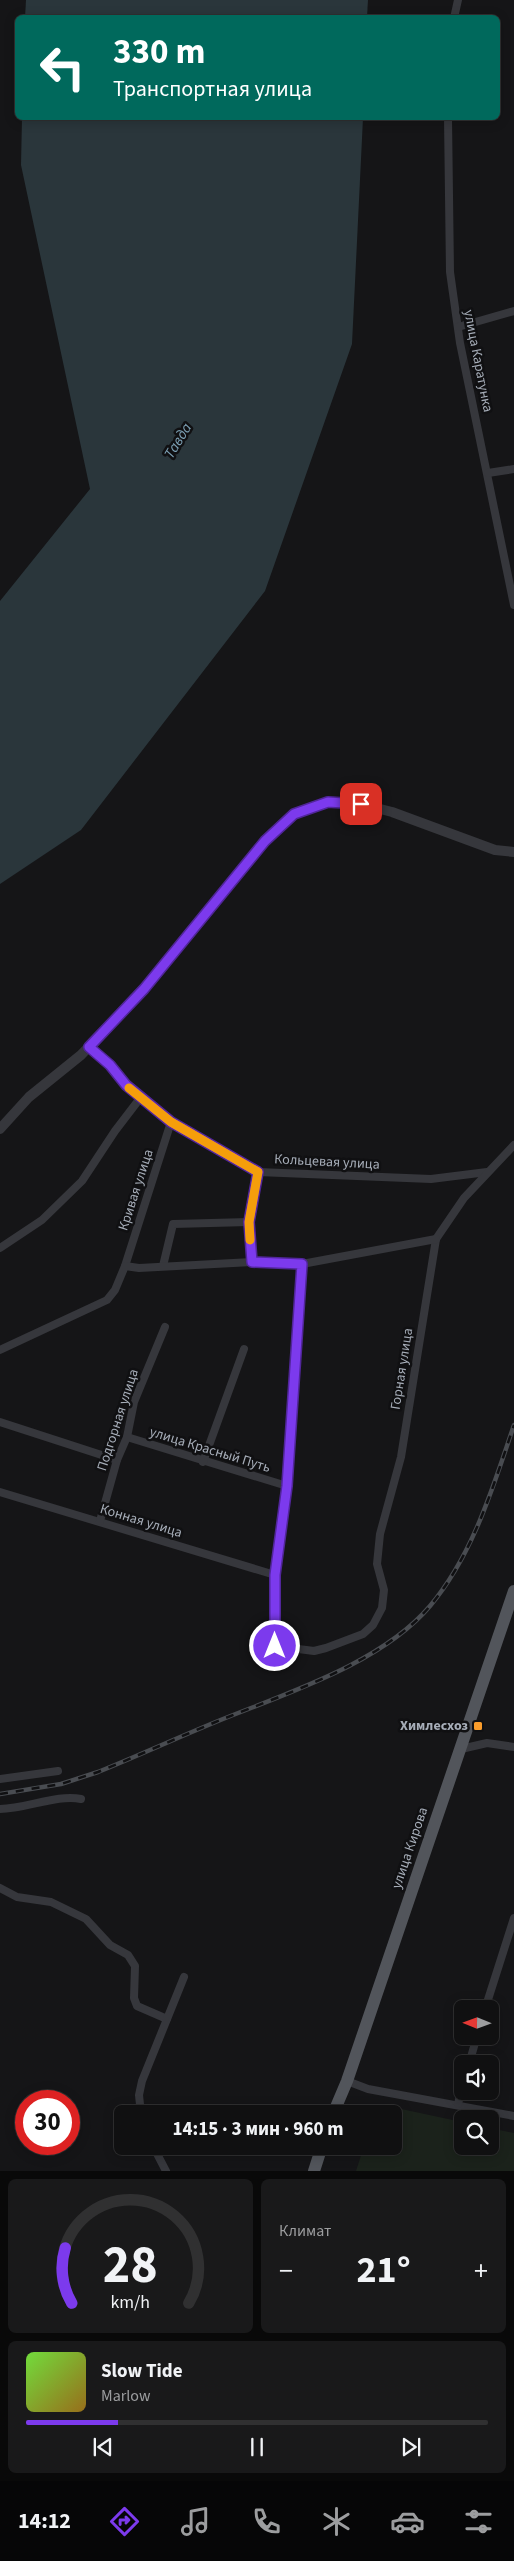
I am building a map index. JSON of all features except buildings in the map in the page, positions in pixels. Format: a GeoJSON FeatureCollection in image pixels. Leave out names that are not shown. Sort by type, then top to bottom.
{"type":"FeatureCollection","features":[{"type":"Feature","properties":{"kind":"main road","name":"улица Кирова"},"geometry":{"type":"LineString","coordinates":[[337,2105],[347,2081],[514,1591]]}},
{"type":"Feature","properties":{"kind":"main road"},"geometry":{"type":"LineString","coordinates":[[314,2171],[319,2155]]}},
{"type":"Feature","properties":{"kind":"street"},"geometry":{"type":"LineString","coordinates":[[455,15],[458,0]]}},
{"type":"Feature","properties":{"kind":"street","name":"улица Каратунка"},"geometry":{"type":"LineString","coordinates":[[448,120],[450,272],[458,327],[514,605]]}},
{"type":"Feature","properties":{"kind":"street"},"geometry":{"type":"LineString","coordinates":[[458,327],[514,311]]}},
{"type":"Feature","properties":{"kind":"street"},"geometry":{"type":"LineString","coordinates":[[488,473],[514,469]]}},
{"type":"Feature","properties":{"kind":"street"},"geometry":{"type":"LineString","coordinates":[[0,1128],[29,1097],[89,1047],[144,989],[265,841],[294,814],[311,806],[328,802],[361,804],[392,812],[495,850],[514,852]]}},
{"type":"Feature","properties":{"kind":"street","name":"Кольцевая улица"},"geometry":{"type":"LineString","coordinates":[[89,1047],[110,1065],[126,1085],[171,1122],[258,1172],[432,1179],[487,1172]]}},
{"type":"Feature","properties":{"kind":"street"},"geometry":{"type":"LineString","coordinates":[[0,1248],[42,1220],[82,1181],[115,1131],[141,1097]]}},
{"type":"Feature","properties":{"kind":"street","name":"Кривая улица"},"geometry":{"type":"LineString","coordinates":[[0,1350],[107,1300],[115,1290],[125,1266],[171,1122]]}},
{"type":"Feature","properties":{"kind":"street","name":"Горная улица"},"geometry":{"type":"LineString","coordinates":[[275,1575],[275,1646],[314,1651],[363,1634],[373,1625],[384,1602],[384,1590],[377,1564],[380,1534],[401,1457],[436,1240],[464,1198],[514,1145]]}},
{"type":"Feature","properties":{"kind":"street"},"geometry":{"type":"LineString","coordinates":[[252,1262],[249,1222],[258,1172]]}},
{"type":"Feature","properties":{"kind":"street"},"geometry":{"type":"LineString","coordinates":[[164,1266],[173,1224],[249,1222]]}},
{"type":"Feature","properties":{"kind":"street"},"geometry":{"type":"LineString","coordinates":[[125,1266],[139,1268],[252,1262],[302,1264],[436,1240]]}},
{"type":"Feature","properties":{"kind":"street"},"geometry":{"type":"LineString","coordinates":[[275,1575],[287,1486],[302,1264]]}},
{"type":"Feature","properties":{"kind":"street","name":"Подгорная улица"},"geometry":{"type":"LineString","coordinates":[[100,1522],[117,1460],[127,1436],[134,1402],[165,1327]]}},
{"type":"Feature","properties":{"kind":"street"},"geometry":{"type":"LineString","coordinates":[[203,1462],[244,1349]]}},
{"type":"Feature","properties":{"kind":"street"},"geometry":{"type":"LineString","coordinates":[[0,1422],[117,1460]]}},
{"type":"Feature","properties":{"kind":"street","name":"улица Красный Путь"},"geometry":{"type":"LineString","coordinates":[[127,1436],[203,1462],[287,1486]]}},
{"type":"Feature","properties":{"kind":"street","name":"Конная улица"},"geometry":{"type":"LineString","coordinates":[[0,1492],[275,1575]]}},
{"type":"Feature","properties":{"kind":"street"},"geometry":{"type":"LineString","coordinates":[[461,1749],[487,1742],[514,1747]]}},
{"type":"Feature","properties":{"kind":"street"},"geometry":{"type":"LineString","coordinates":[[0,1779],[58,1771]]}},
{"type":"Feature","properties":{"kind":"street"},"geometry":{"type":"LineString","coordinates":[[0,1809],[16,1809],[71,1797],[81,1799]]}},
{"type":"Feature","properties":{"kind":"street"},"geometry":{"type":"LineString","coordinates":[[0,1888],[17,1897],[51,1902],[86,1919],[110,1945],[128,1955],[135,1966],[134,1998],[137,2006],[167,2019]]}},
{"type":"Feature","properties":{"kind":"street"},"geometry":{"type":"LineString","coordinates":[[488,2000],[514,1918]]}},
{"type":"Feature","properties":{"kind":"street"},"geometry":{"type":"LineString","coordinates":[[140,2105],[139,2095],[142,2081],[184,1977]]}},
{"type":"Feature","properties":{"kind":"street"},"geometry":{"type":"LineString","coordinates":[[347,2081],[368,2089],[458,2104],[514,2116]]}},
{"type":"Feature","properties":{"kind":"street"},"geometry":{"type":"LineString","coordinates":[[458,2104],[459,2100]]}},
{"type":"Feature","properties":{"kind":"street"},"geometry":{"type":"LineString","coordinates":[[158,2155],[166,2171]]}},
{"type":"Feature","properties":{"kind":"shaded area"},"geometry":{"type":"Polygon","coordinates":[[[402,2109],[454,2120],[454,2155],[499,2155],[499,2130],[514,2133],[514,2171],[356,2171],[361,2155],[402,2155],[402,2109]]]}},
{"type":"Feature","properties":{"kind":"water"},"geometry":{"type":"Polygon","coordinates":[[[26,0],[368,0],[367,15],[25,15],[26,0]]]}},
{"type":"Feature","properties":{"kind":"water","name":"Тавда"},"geometry":{"type":"Polygon","coordinates":[[[22,120],[363,120],[352,344],[265,591],[81,830],[0,884],[0,601],[90,489],[21,165],[22,120]]]}},
{"type":"Feature","properties":{"kind":"railway"},"geometry":{"type":"LineString","coordinates":[[0,1794],[61,1784],[98,1772],[207,1725],[306,1686],[362,1659],[387,1643],[410,1626],[430,1606],[458,1565],[470,1543],[490,1496],[514,1425]]}},
{"type":"Feature","properties":{"kind":"slow traffic"},"geometry":{"type":"LineString","coordinates":[[129,1088],[171,1122],[258,1172],[253,1191],[249,1222],[250,1240]]}},
{"type":"Feature","properties":{"kind":"place","name":"Химлесхоз"},"geometry":{"type":"Point","coordinates":[478,1726]}},
{"type":"Feature","properties":{"kind":"route"},"geometry":{"type":"LineString","coordinates":[[275,1646],[275,1575],[287,1486],[302,1264],[252,1262],[249,1222],[253,1191],[258,1172],[171,1122],[126,1085],[110,1065],[89,1047],[144,989],[265,841],[294,814],[311,806],[328,802],[361,804]]}}]}
